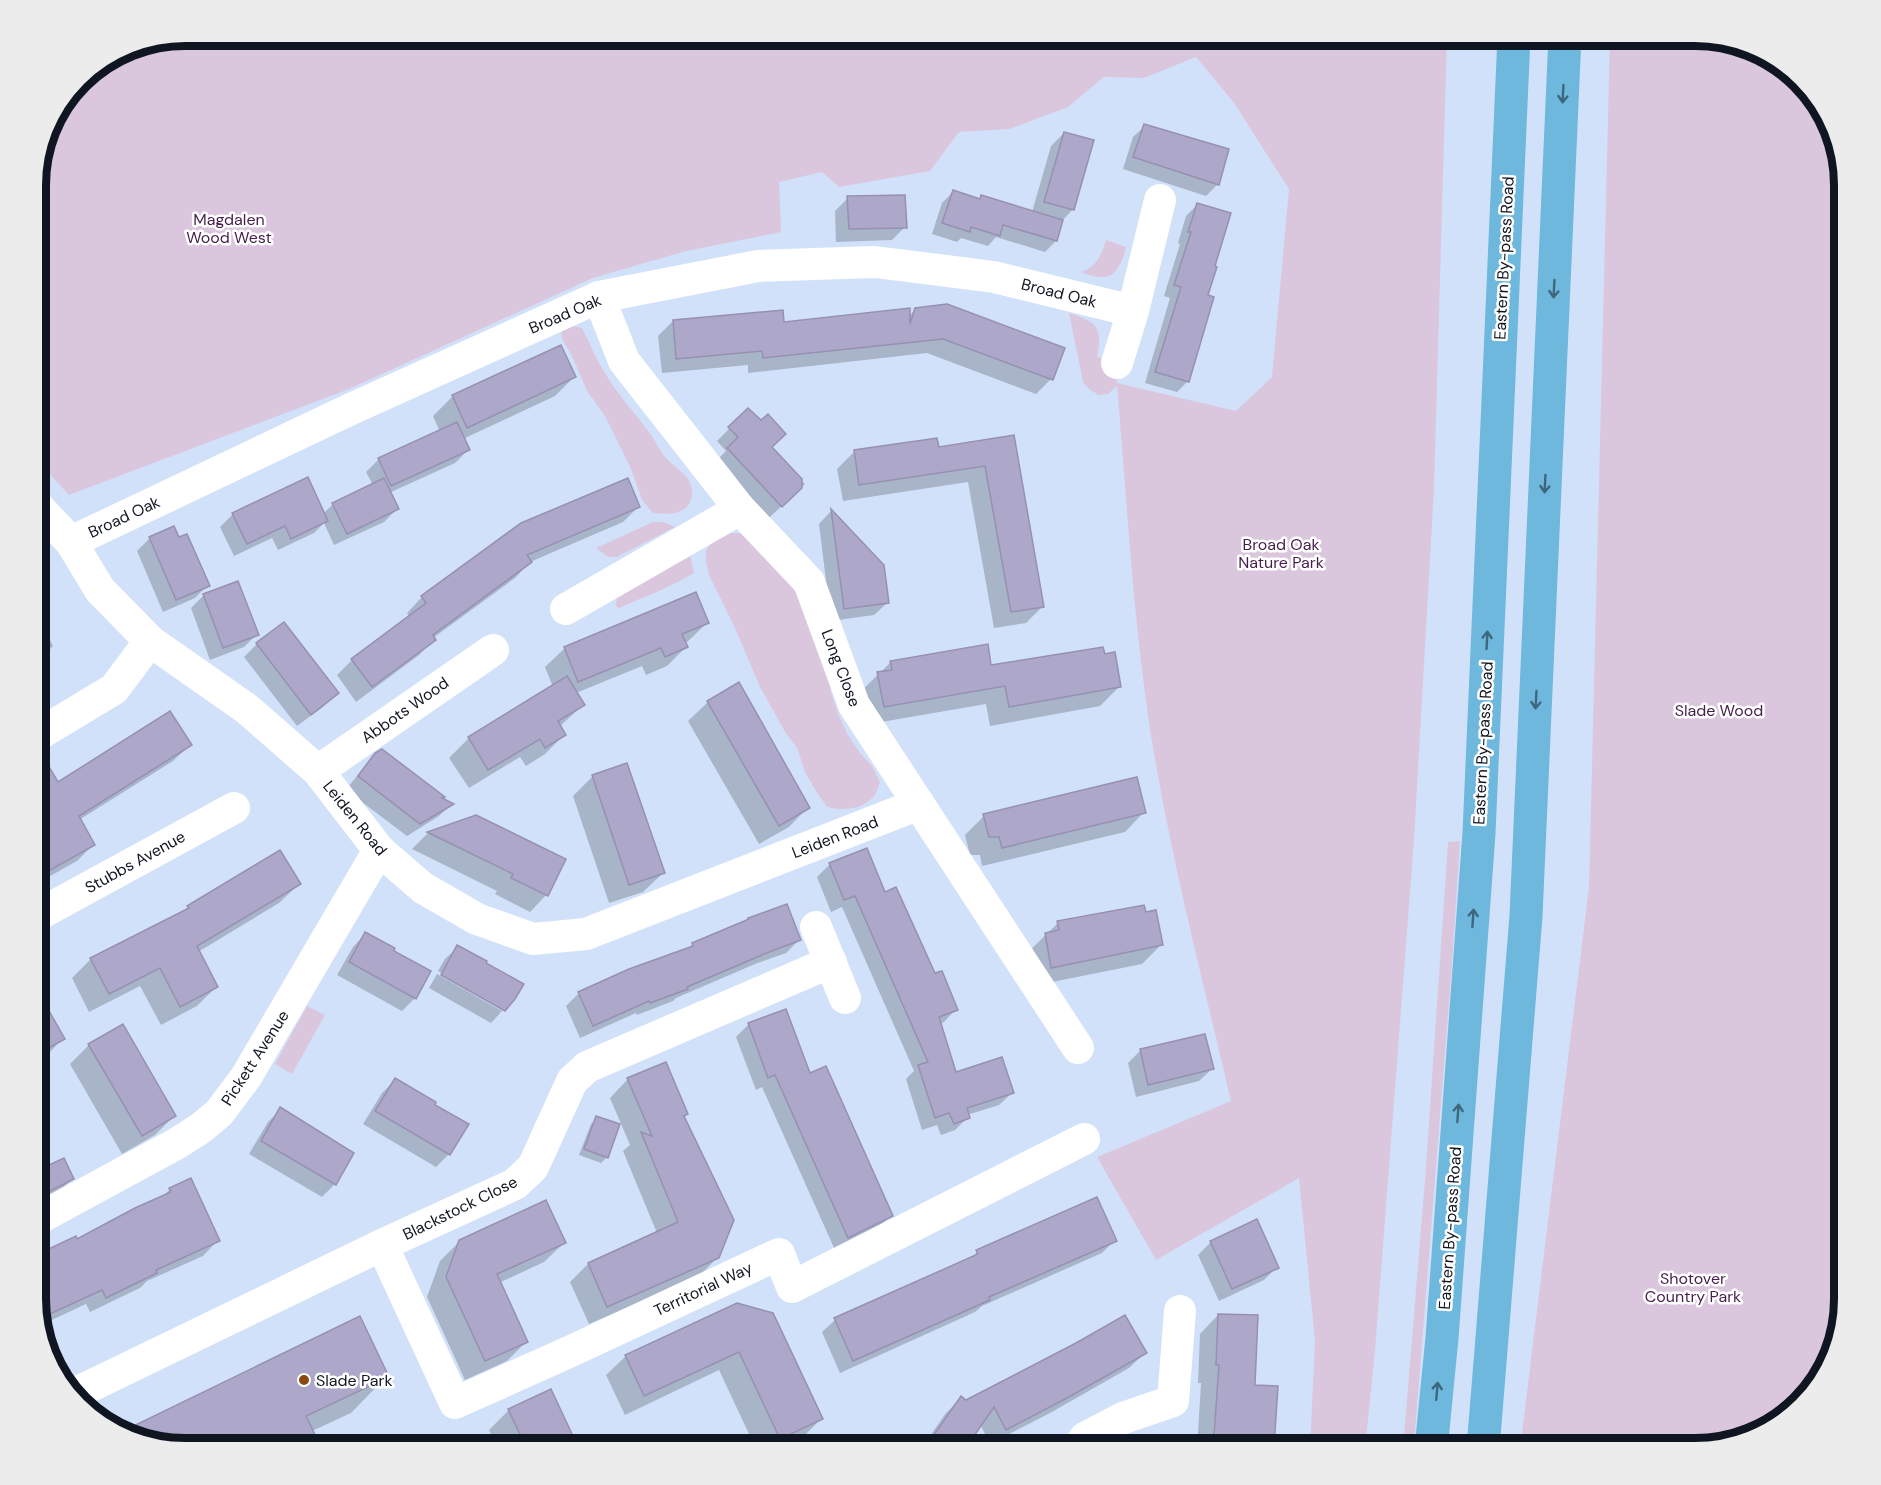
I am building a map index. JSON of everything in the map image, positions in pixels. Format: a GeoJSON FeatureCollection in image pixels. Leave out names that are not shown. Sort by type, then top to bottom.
{"type":"FeatureCollection","features":[{"type":"Feature","properties":{"kind":"highway","name":"Eastern By-pass Road"},"geometry":{"type":"LineString","coordinates":[[1432,1438],[1442,1338],[1479,833],[1514,46]]}},
{"type":"Feature","properties":{"kind":"highway"},"geometry":{"type":"LineString","coordinates":[[1484,1438],[1526,916],[1565,46]]}},
{"type":"Feature","properties":{"kind":"street"},"geometry":{"type":"LineString","coordinates":[[1117,363],[1133,311],[1160,200]]}},
{"type":"Feature","properties":{"kind":"street","name":"Broad Oak"},"geometry":{"type":"LineString","coordinates":[[72,542],[351,409],[599,297],[758,266],[875,262],[994,277],[1133,311]]}},
{"type":"Feature","properties":{"kind":"street","name":"Long Close"},"geometry":{"type":"LineString","coordinates":[[599,297],[624,362],[740,509],[809,582],[854,705],[1078,1048]]}},
{"type":"Feature","properties":{"kind":"street"},"geometry":{"type":"LineString","coordinates":[[566,609],[740,509]]}},
{"type":"Feature","properties":{"kind":"street","name":"Leiden Road"},"geometry":{"type":"LineString","coordinates":[[47,517],[72,542],[100,590],[150,641],[247,709],[318,771],[379,850],[423,888],[477,919],[533,939],[586,934],[919,804]]}},
{"type":"Feature","properties":{"kind":"street"},"geometry":{"type":"LineString","coordinates":[[47,729],[114,689],[150,641]]}},
{"type":"Feature","properties":{"kind":"street","name":"Abbots Wood"},"geometry":{"type":"LineString","coordinates":[[318,771],[493,650]]}},
{"type":"Feature","properties":{"kind":"street","name":"Stubbs Avenue"},"geometry":{"type":"LineString","coordinates":[[47,910],[234,808]]}},
{"type":"Feature","properties":{"kind":"street","name":"Pickett Avenue"},"geometry":{"type":"LineString","coordinates":[[47,1214],[176,1144],[219,1113],[252,1067],[379,850]]}},
{"type":"Feature","properties":{"kind":"street"},"geometry":{"type":"LineString","coordinates":[[816,927],[845,998]]}},
{"type":"Feature","properties":{"kind":"street","name":"Blackstock Close"},"geometry":{"type":"LineString","coordinates":[[81,1391],[514,1184],[533,1167],[572,1081],[587,1066],[831,963]]}},
{"type":"Feature","properties":{"kind":"street","name":"Territorial Way"},"geometry":{"type":"LineString","coordinates":[[382,1245],[455,1403],[779,1254],[792,1287],[1084,1139]]}},
{"type":"Feature","properties":{"kind":"street"},"geometry":{"type":"LineString","coordinates":[[1085,1438],[1123,1418],[1173,1401],[1180,1311]]}},
{"type":"Feature","properties":{"kind":"green space"},"geometry":{"type":"Polygon","coordinates":[[[186,46],[1447,46],[1434,489],[1414,840],[1375,1351],[1366,1438],[1311,1438],[1315,1341],[1299,1178],[1156,1260],[1097,1157],[1231,1101],[1172,850],[1148,718],[1132,576],[1117,386],[1108,394],[1099,395],[1083,382],[1069,313],[1086,319],[1096,327],[1099,339],[1097,357],[1113,360],[1117,383],[1236,411],[1272,377],[1289,189],[1234,103],[1196,57],[1144,78],[1104,77],[1068,107],[1009,129],[959,132],[930,171],[839,187],[822,172],[779,182],[781,232],[686,251],[593,278],[349,389],[69,495],[47,471],[47,177],[49,159],[61,124],[70,108],[87,87],[116,65],[141,54],[186,46]]]}},
{"type":"Feature","properties":{"kind":"green space","name":"Shotover Country Park"},"geometry":{"type":"Polygon","coordinates":[[[1610,46],[1695,46],[1722,49],[1749,57],[1765,65],[1794,87],[1811,108],[1820,124],[1827,141],[1833,168],[1834,1299],[1832,1326],[1824,1353],[1811,1377],[1800,1391],[1773,1415],[1740,1431],[1722,1436],[1704,1438],[1521,1438],[1589,887],[1610,46]]]}},
{"type":"Feature","properties":{"kind":"green space"},"geometry":{"type":"Polygon","coordinates":[[[1106,240],[1126,247],[1116,270],[1106,277],[1091,276],[1081,272],[1095,264],[1106,240]]]}},
{"type":"Feature","properties":{"kind":"green space"},"geometry":{"type":"Polygon","coordinates":[[[573,326],[582,328],[615,388],[666,458],[684,474],[690,483],[692,494],[683,510],[666,514],[653,513],[642,500],[631,469],[605,416],[587,391],[563,341],[561,333],[565,328],[573,326]]]}},
{"type":"Feature","properties":{"kind":"green space"},"geometry":{"type":"Polygon","coordinates":[[[653,522],[664,522],[675,527],[617,557],[608,557],[596,548],[653,522]]]}},
{"type":"Feature","properties":{"kind":"green space"},"geometry":{"type":"Polygon","coordinates":[[[731,533],[742,533],[789,581],[801,600],[830,674],[831,693],[839,716],[848,735],[872,766],[880,782],[875,795],[859,807],[840,809],[827,807],[805,772],[797,748],[785,732],[760,687],[709,575],[706,562],[706,551],[711,542],[731,533]]]}},
{"type":"Feature","properties":{"kind":"green space"},"geometry":{"type":"Polygon","coordinates":[[[689,550],[694,573],[619,608],[616,606],[617,596],[689,550]]]}},
{"type":"Feature","properties":{"kind":"green space"},"geometry":{"type":"Polygon","coordinates":[[[1460,841],[1452,965],[1415,1438],[1404,1438],[1426,1167],[1448,842],[1460,841]]]}},
{"type":"Feature","properties":{"kind":"green space"},"geometry":{"type":"Polygon","coordinates":[[[307,1006],[325,1015],[292,1074],[275,1064],[307,1006]]]}},
{"type":"Feature","properties":{"kind":"building"},"geometry":{"type":"Polygon","coordinates":[[[1144,124],[1229,149],[1219,185],[1133,157],[1144,124]]]}},
{"type":"Feature","properties":{"kind":"building"},"geometry":{"type":"Polygon","coordinates":[[[1064,132],[1094,140],[1074,210],[1044,202],[1064,132]]]}},
{"type":"Feature","properties":{"kind":"building"},"geometry":{"type":"Polygon","coordinates":[[[953,190],[980,199],[981,195],[1063,220],[1057,241],[1003,225],[1000,236],[971,227],[970,232],[942,223],[953,190]]]}},
{"type":"Feature","properties":{"kind":"building"},"geometry":{"type":"Polygon","coordinates":[[[905,195],[907,228],[849,229],[847,196],[905,195]]]}},
{"type":"Feature","properties":{"kind":"building"},"geometry":{"type":"Polygon","coordinates":[[[1197,203],[1231,213],[1208,295],[1214,297],[1189,382],[1155,372],[1181,287],[1174,285],[1191,232],[1188,232],[1197,203]]]}},
{"type":"Feature","properties":{"kind":"building"},"geometry":{"type":"Polygon","coordinates":[[[947,304],[1065,348],[1053,380],[943,339],[763,358],[762,351],[676,359],[673,320],[783,310],[784,322],[910,308],[910,324],[915,308],[947,304]]]}},
{"type":"Feature","properties":{"kind":"building"},"geometry":{"type":"Polygon","coordinates":[[[561,345],[576,377],[467,428],[452,395],[561,345]]]}},
{"type":"Feature","properties":{"kind":"building"},"geometry":{"type":"Polygon","coordinates":[[[748,408],[761,420],[768,414],[786,434],[772,447],[802,479],[802,488],[782,507],[727,448],[738,437],[728,427],[748,408]]]}},
{"type":"Feature","properties":{"kind":"building"},"geometry":{"type":"Polygon","coordinates":[[[457,422],[470,450],[391,486],[378,458],[457,422]]]}},
{"type":"Feature","properties":{"kind":"building"},"geometry":{"type":"Polygon","coordinates":[[[1014,435],[1044,607],[1011,612],[985,466],[859,485],[854,450],[937,438],[939,447],[1014,435]]]}},
{"type":"Feature","properties":{"kind":"building"},"geometry":{"type":"Polygon","coordinates":[[[308,477],[328,521],[291,539],[285,526],[247,544],[232,513],[308,477]]]}},
{"type":"Feature","properties":{"kind":"building"},"geometry":{"type":"Polygon","coordinates":[[[384,478],[399,509],[347,534],[332,503],[384,478]]]}},
{"type":"Feature","properties":{"kind":"building"},"geometry":{"type":"Polygon","coordinates":[[[628,478],[640,507],[527,555],[532,562],[433,635],[436,640],[372,687],[351,659],[426,603],[421,596],[521,523],[628,478]]]}},
{"type":"Feature","properties":{"kind":"building"},"geometry":{"type":"Polygon","coordinates":[[[831,509],[884,565],[889,603],[844,609],[831,509]]]}},
{"type":"Feature","properties":{"kind":"building"},"geometry":{"type":"Polygon","coordinates":[[[174,526],[179,537],[187,534],[210,586],[176,600],[149,537],[174,526]]]}},
{"type":"Feature","properties":{"kind":"building"},"geometry":{"type":"Polygon","coordinates":[[[238,581],[259,635],[223,648],[203,594],[238,581]]]}},
{"type":"Feature","properties":{"kind":"building"},"geometry":{"type":"Polygon","coordinates":[[[696,592],[709,623],[682,634],[688,647],[665,657],[661,648],[578,682],[564,647],[696,592]]]}},
{"type":"Feature","properties":{"kind":"building"},"geometry":{"type":"Polygon","coordinates":[[[284,622],[339,693],[311,715],[256,643],[284,622]]]}},
{"type":"Feature","properties":{"kind":"building"},"geometry":{"type":"Polygon","coordinates":[[[988,644],[991,665],[1103,647],[1105,654],[1115,652],[1121,687],[1009,707],[1005,686],[884,707],[877,672],[892,670],[890,661],[988,644]]]}},
{"type":"Feature","properties":{"kind":"building"},"geometry":{"type":"Polygon","coordinates":[[[567,676],[585,705],[558,721],[566,735],[545,748],[540,739],[488,770],[468,737],[567,676]]]}},
{"type":"Feature","properties":{"kind":"building"},"geometry":{"type":"Polygon","coordinates":[[[739,682],[810,808],[779,826],[707,701],[739,682]]]}},
{"type":"Feature","properties":{"kind":"building"},"geometry":{"type":"Polygon","coordinates":[[[170,711],[192,745],[79,816],[95,845],[47,872],[47,763],[58,782],[170,711]]]}},
{"type":"Feature","properties":{"kind":"building"},"geometry":{"type":"Polygon","coordinates":[[[382,749],[445,797],[442,798],[454,804],[420,824],[358,776],[375,753],[382,749]]]}},
{"type":"Feature","properties":{"kind":"building"},"geometry":{"type":"Polygon","coordinates":[[[627,763],[665,873],[629,885],[592,775],[627,763]]]}},
{"type":"Feature","properties":{"kind":"building"},"geometry":{"type":"Polygon","coordinates":[[[1137,777],[1146,813],[1002,848],[999,837],[989,837],[983,814],[1137,777]]]}},
{"type":"Feature","properties":{"kind":"building"},"geometry":{"type":"Polygon","coordinates":[[[476,815],[566,859],[548,896],[511,878],[513,874],[427,832],[476,815]]]}},
{"type":"Feature","properties":{"kind":"building"},"geometry":{"type":"Polygon","coordinates":[[[867,848],[885,892],[896,887],[935,973],[942,971],[958,1010],[939,1017],[956,1072],[1002,1057],[1014,1093],[967,1108],[970,1118],[954,1124],[949,1113],[935,1118],[918,1065],[928,1062],[855,896],[844,900],[829,863],[867,848]]]}},
{"type":"Feature","properties":{"kind":"building"},"geometry":{"type":"Polygon","coordinates":[[[280,850],[301,884],[197,946],[218,987],[180,1007],[160,968],[109,994],[90,958],[189,908],[187,906],[280,850]]]}},
{"type":"Feature","properties":{"kind":"building"},"geometry":{"type":"Polygon","coordinates":[[[787,904],[801,940],[687,987],[688,989],[650,1003],[649,1001],[593,1026],[578,992],[629,969],[693,946],[692,943],[748,918],[787,904]]]}},
{"type":"Feature","properties":{"kind":"building"},"geometry":{"type":"Polygon","coordinates":[[[1144,905],[1146,912],[1156,910],[1163,945],[1051,968],[1045,933],[1059,930],[1057,921],[1144,905]]]}},
{"type":"Feature","properties":{"kind":"building"},"geometry":{"type":"Polygon","coordinates":[[[365,932],[431,971],[416,999],[349,962],[365,932]]]}},
{"type":"Feature","properties":{"kind":"building"},"geometry":{"type":"Polygon","coordinates":[[[457,945],[524,984],[505,1011],[441,975],[457,945]]]}},
{"type":"Feature","properties":{"kind":"building"},"geometry":{"type":"Polygon","coordinates":[[[47,1007],[65,1039],[47,1049],[47,1007]]]}},
{"type":"Feature","properties":{"kind":"building"},"geometry":{"type":"Polygon","coordinates":[[[786,1009],[810,1073],[826,1066],[893,1216],[848,1238],[775,1075],[768,1078],[748,1023],[786,1009]]]}},
{"type":"Feature","properties":{"kind":"building"},"geometry":{"type":"Polygon","coordinates":[[[123,1024],[176,1116],[142,1136],[88,1044],[123,1024]]]}},
{"type":"Feature","properties":{"kind":"building"},"geometry":{"type":"Polygon","coordinates":[[[1205,1034],[1214,1069],[1148,1085],[1140,1049],[1205,1034]]]}},
{"type":"Feature","properties":{"kind":"building"},"geometry":{"type":"Polygon","coordinates":[[[666,1062],[688,1114],[684,1116],[734,1220],[719,1258],[607,1307],[588,1263],[678,1222],[641,1132],[652,1136],[627,1078],[666,1062]]]}},
{"type":"Feature","properties":{"kind":"building"},"geometry":{"type":"Polygon","coordinates":[[[395,1078],[436,1102],[435,1105],[469,1124],[450,1155],[375,1111],[395,1078]]]}},
{"type":"Feature","properties":{"kind":"building"},"geometry":{"type":"Polygon","coordinates":[[[280,1107],[354,1153],[336,1185],[261,1141],[280,1107]]]}},
{"type":"Feature","properties":{"kind":"building"},"geometry":{"type":"Polygon","coordinates":[[[596,1116],[620,1124],[608,1158],[584,1149],[596,1116]]]}},
{"type":"Feature","properties":{"kind":"building"},"geometry":{"type":"Polygon","coordinates":[[[64,1158],[74,1179],[47,1192],[47,1166],[64,1158]]]}},
{"type":"Feature","properties":{"kind":"building"},"geometry":{"type":"Polygon","coordinates":[[[191,1178],[220,1241],[156,1270],[157,1273],[106,1298],[102,1290],[48,1315],[47,1250],[76,1236],[77,1239],[171,1192],[169,1188],[191,1178]]]}},
{"type":"Feature","properties":{"kind":"building"},"geometry":{"type":"Polygon","coordinates":[[[1097,1197],[1117,1241],[989,1297],[990,1300],[853,1361],[834,1318],[978,1254],[976,1250],[1097,1197]]]}},
{"type":"Feature","properties":{"kind":"building"},"geometry":{"type":"Polygon","coordinates":[[[546,1200],[566,1243],[497,1274],[528,1342],[485,1361],[446,1277],[459,1240],[546,1200]]]}},
{"type":"Feature","properties":{"kind":"building"},"geometry":{"type":"Polygon","coordinates":[[[1257,1219],[1279,1268],[1232,1289],[1210,1241],[1257,1219]]]}},
{"type":"Feature","properties":{"kind":"building"},"geometry":{"type":"Polygon","coordinates":[[[737,1303],[773,1313],[823,1419],[780,1438],[739,1352],[644,1396],[625,1355],[737,1303]]]}},
{"type":"Feature","properties":{"kind":"building"},"geometry":{"type":"Polygon","coordinates":[[[1218,1314],[1258,1315],[1255,1385],[1278,1386],[1275,1438],[1214,1438],[1219,1365],[1216,1365],[1218,1314]]]}},
{"type":"Feature","properties":{"kind":"building"},"geometry":{"type":"Polygon","coordinates":[[[1125,1315],[1147,1353],[1006,1430],[994,1407],[973,1438],[932,1438],[961,1396],[966,1400],[1125,1315]]]}},
{"type":"Feature","properties":{"kind":"building","name":"Slade Park"},"geometry":{"type":"Polygon","coordinates":[[[360,1316],[389,1377],[306,1416],[317,1438],[168,1437],[131,1427],[360,1316]]]}},
{"type":"Feature","properties":{"kind":"building"},"geometry":{"type":"Polygon","coordinates":[[[551,1389],[574,1438],[522,1438],[508,1409],[551,1389]]]}},
{"type":"Feature","properties":{"kind":"place","name":"Slade Park"},"geometry":{"type":"Point","coordinates":[304,1380]}},
{"type":"Feature","properties":{"kind":"park label","name":"Magdalen Wood West"},"geometry":{"type":"Point","coordinates":[229,228]}},
{"type":"Feature","properties":{"kind":"park label","name":"Broad Oak Nature Park"},"geometry":{"type":"Point","coordinates":[1281,553]}},
{"type":"Feature","properties":{"kind":"park label","name":"Slade Wood"},"geometry":{"type":"Point","coordinates":[1719,710]}}]}
